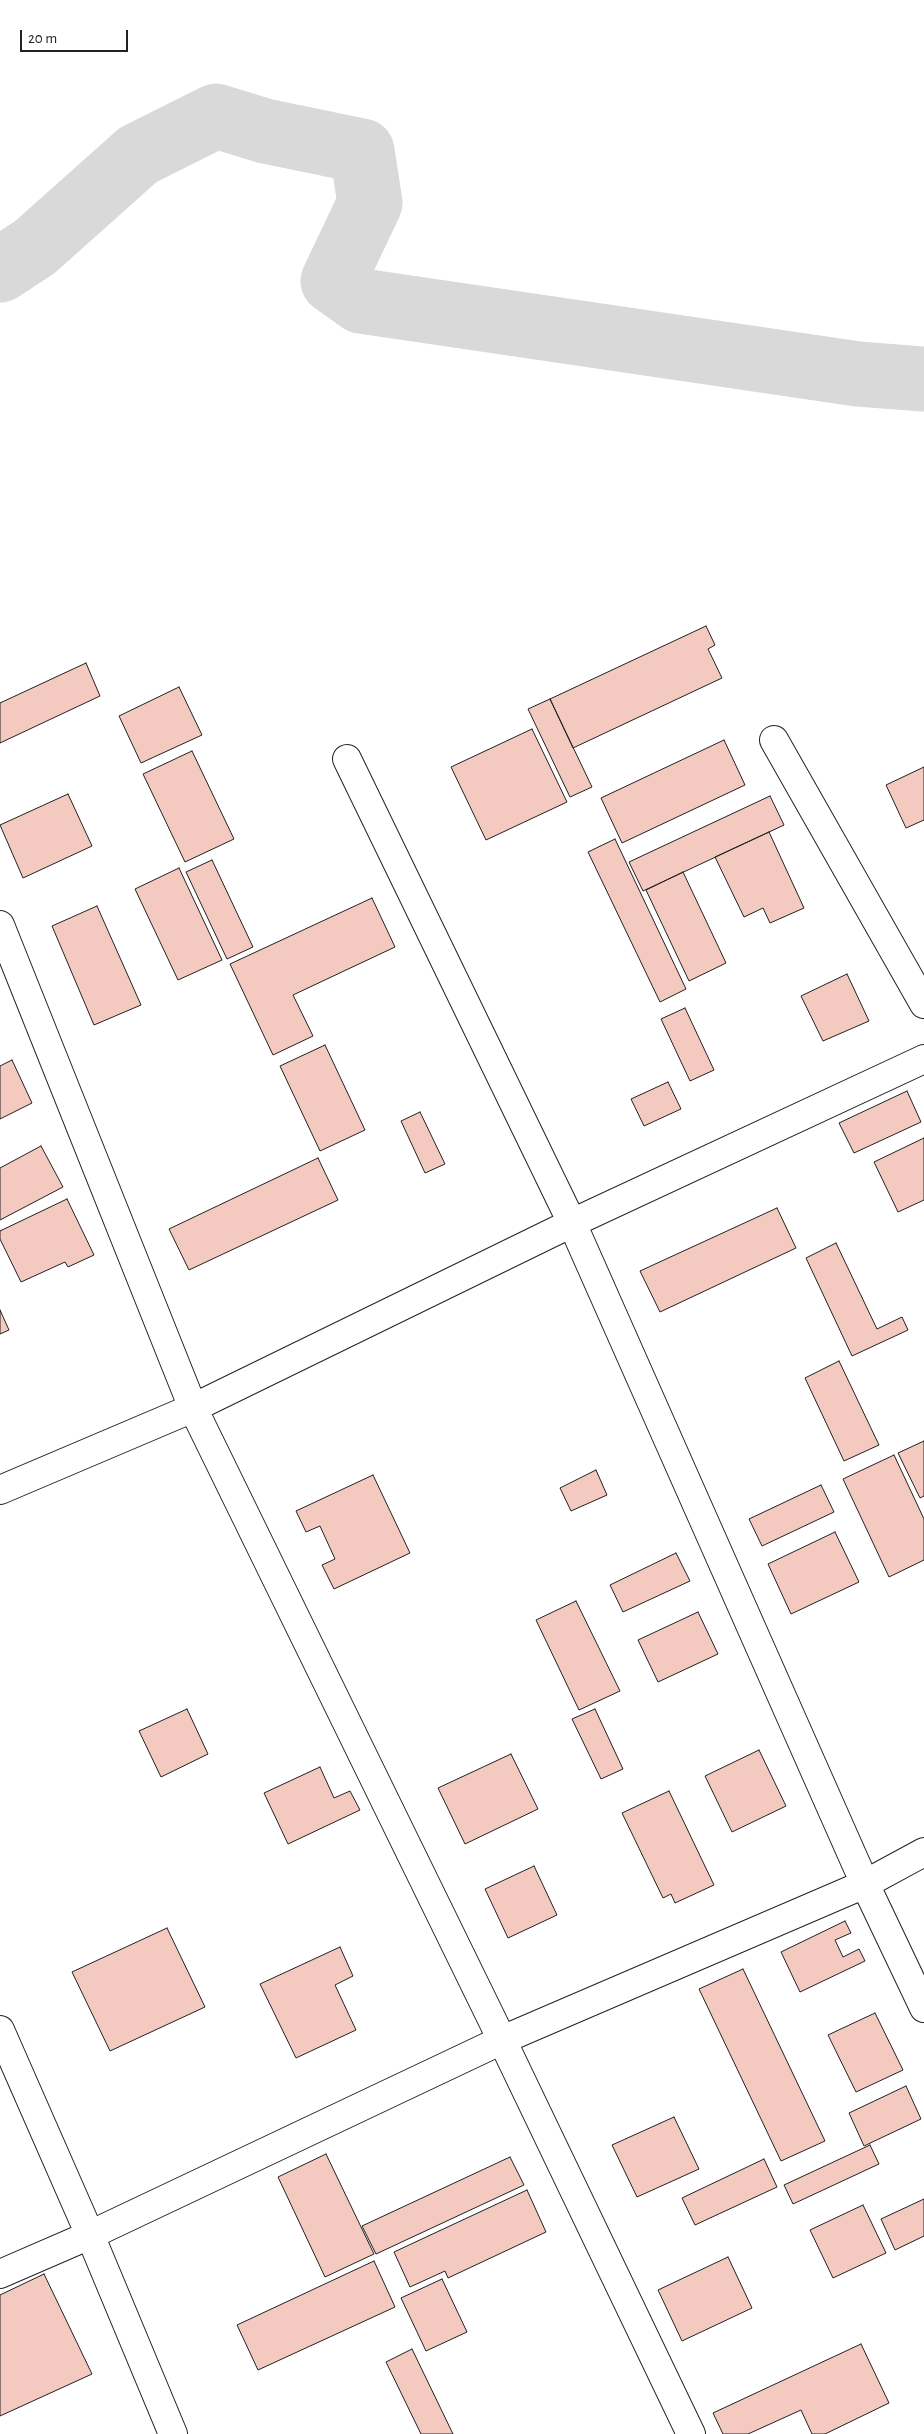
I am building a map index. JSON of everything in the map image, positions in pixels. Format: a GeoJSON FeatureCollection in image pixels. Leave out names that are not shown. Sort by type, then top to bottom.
{"type":"FeatureCollection","features":[{"type":"Feature","properties":{"kind":"street"},"geometry":{"type":"LineString","coordinates":[[774,740],[924,1004]]}},
{"type":"Feature","properties":{"kind":"street"},"geometry":{"type":"LineString","coordinates":[[346,759],[572,1223],[865,1884],[924,2008]]}},
{"type":"Feature","properties":{"kind":"street"},"geometry":{"type":"LineString","coordinates":[[0,925],[192,1408],[502,2040],[691,2434]]}},
{"type":"Feature","properties":{"kind":"street"},"geometry":{"type":"LineString","coordinates":[[0,1490],[192,1408],[572,1223],[924,1059]]}},
{"type":"Feature","properties":{"kind":"street"},"geometry":{"type":"LineString","coordinates":[[0,2274],[90,2235],[502,2040],[865,1884],[924,1852]]}},
{"type":"Feature","properties":{"kind":"street"},"geometry":{"type":"LineString","coordinates":[[0,2030],[90,2235],[173,2434]]}},
{"type":"Feature","properties":{"kind":"building"},"geometry":{"type":"Polygon","coordinates":[[[706,626],[715,645],[708,649],[722,678],[573,748],[550,699],[706,626]]]}},
{"type":"Feature","properties":{"kind":"building"},"geometry":{"type":"Polygon","coordinates":[[[86,663],[100,696],[0,743],[0,703],[86,663]]]}},
{"type":"Feature","properties":{"kind":"building"},"geometry":{"type":"Polygon","coordinates":[[[179,687],[202,735],[141,763],[119,716],[179,687]]]}},
{"type":"Feature","properties":{"kind":"building"},"geometry":{"type":"Polygon","coordinates":[[[550,699],[592,787],[570,797],[528,709],[550,699]]]}},
{"type":"Feature","properties":{"kind":"building"},"geometry":{"type":"Polygon","coordinates":[[[532,729],[567,802],[486,840],[451,767],[532,729]]]}},
{"type":"Feature","properties":{"kind":"building"},"geometry":{"type":"Polygon","coordinates":[[[724,740],[745,785],[622,843],[601,798],[724,740]]]}},
{"type":"Feature","properties":{"kind":"building"},"geometry":{"type":"Polygon","coordinates":[[[192,751],[234,839],[185,862],[143,774],[192,751]]]}},
{"type":"Feature","properties":{"kind":"building"},"geometry":{"type":"Polygon","coordinates":[[[924,767],[924,820],[906,828],[886,785],[924,767]]]}},
{"type":"Feature","properties":{"kind":"building"},"geometry":{"type":"Polygon","coordinates":[[[68,794],[92,846],[23,878],[0,825],[68,794]]]}},
{"type":"Feature","properties":{"kind":"building"},"geometry":{"type":"Polygon","coordinates":[[[770,796],[784,825],[643,891],[629,862],[770,796]]]}},
{"type":"Feature","properties":{"kind":"building"},"geometry":{"type":"Polygon","coordinates":[[[769,832],[804,908],[770,923],[763,908],[744,917],[715,857],[769,832]]]}},
{"type":"Feature","properties":{"kind":"building"},"geometry":{"type":"Polygon","coordinates":[[[615,839],[686,989],[660,1002],[588,852],[615,839]]]}},
{"type":"Feature","properties":{"kind":"building"},"geometry":{"type":"Polygon","coordinates":[[[212,860],[253,947],[227,959],[186,872],[212,860]]]}},
{"type":"Feature","properties":{"kind":"building"},"geometry":{"type":"Polygon","coordinates":[[[179,868],[222,960],[178,980],[135,889],[179,868]]]}},
{"type":"Feature","properties":{"kind":"building"},"geometry":{"type":"Polygon","coordinates":[[[683,872],[726,963],[689,981],[646,890],[683,872]]]}},
{"type":"Feature","properties":{"kind":"building"},"geometry":{"type":"Polygon","coordinates":[[[372,898],[395,947],[293,995],[313,1036],[273,1055],[230,964],[372,898]]]}},
{"type":"Feature","properties":{"kind":"building"},"geometry":{"type":"Polygon","coordinates":[[[97,906],[141,1005],[94,1025],[52,926],[97,906]]]}},
{"type":"Feature","properties":{"kind":"building"},"geometry":{"type":"Polygon","coordinates":[[[847,974],[869,1021],[823,1041],[801,996],[847,974]]]}},
{"type":"Feature","properties":{"kind":"building"},"geometry":{"type":"Polygon","coordinates":[[[685,1008],[714,1070],[690,1081],[661,1019],[685,1008]]]}},
{"type":"Feature","properties":{"kind":"building"},"geometry":{"type":"Polygon","coordinates":[[[325,1045],[365,1130],[320,1151],[280,1066],[325,1045]]]}},
{"type":"Feature","properties":{"kind":"building"},"geometry":{"type":"Polygon","coordinates":[[[12,1060],[32,1103],[0,1119],[0,1066],[12,1060]]]}},
{"type":"Feature","properties":{"kind":"building"},"geometry":{"type":"Polygon","coordinates":[[[668,1082],[681,1109],[644,1126],[631,1099],[668,1082]]]}},
{"type":"Feature","properties":{"kind":"building"},"geometry":{"type":"Polygon","coordinates":[[[907,1091],[921,1122],[854,1153],[839,1123],[907,1091]]]}},
{"type":"Feature","properties":{"kind":"building"},"geometry":{"type":"Polygon","coordinates":[[[420,1112],[445,1164],[425,1173],[401,1121],[420,1112]]]}},
{"type":"Feature","properties":{"kind":"building"},"geometry":{"type":"Polygon","coordinates":[[[924,1138],[924,1200],[898,1212],[874,1162],[924,1138]]]}},
{"type":"Feature","properties":{"kind":"building"},"geometry":{"type":"Polygon","coordinates":[[[41,1146],[63,1187],[0,1220],[0,1168],[41,1146]]]}},
{"type":"Feature","properties":{"kind":"building"},"geometry":{"type":"Polygon","coordinates":[[[318,1158],[338,1200],[189,1270],[169,1229],[318,1158]]]}},
{"type":"Feature","properties":{"kind":"building"},"geometry":{"type":"Polygon","coordinates":[[[67,1199],[94,1255],[68,1267],[65,1262],[21,1282],[0,1239],[0,1231],[67,1199]]]}},
{"type":"Feature","properties":{"kind":"building"},"geometry":{"type":"Polygon","coordinates":[[[777,1208],[796,1248],[660,1312],[640,1271],[777,1208]]]}},
{"type":"Feature","properties":{"kind":"building"},"geometry":{"type":"Polygon","coordinates":[[[836,1243],[877,1329],[902,1317],[908,1330],[852,1356],[806,1258],[836,1243]]]}},
{"type":"Feature","properties":{"kind":"building"},"geometry":{"type":"Polygon","coordinates":[[[0,1310],[9,1330],[0,1334],[0,1310]]]}},
{"type":"Feature","properties":{"kind":"building"},"geometry":{"type":"Polygon","coordinates":[[[839,1361],[879,1445],[844,1461],[805,1378],[839,1361]]]}},
{"type":"Feature","properties":{"kind":"building"},"geometry":{"type":"Polygon","coordinates":[[[924,1441],[924,1496],[920,1498],[898,1453],[924,1441]]]}},
{"type":"Feature","properties":{"kind":"building"},"geometry":{"type":"Polygon","coordinates":[[[894,1455],[924,1519],[924,1560],[889,1577],[843,1479],[894,1455]]]}},
{"type":"Feature","properties":{"kind":"building"},"geometry":{"type":"Polygon","coordinates":[[[596,1470],[607,1495],[571,1511],[560,1488],[596,1470]]]}},
{"type":"Feature","properties":{"kind":"building"},"geometry":{"type":"Polygon","coordinates":[[[373,1475],[410,1553],[334,1589],[322,1565],[335,1559],[320,1526],[306,1532],[296,1511],[373,1475]]]}},
{"type":"Feature","properties":{"kind":"building"},"geometry":{"type":"Polygon","coordinates":[[[821,1485],[834,1512],[762,1546],[749,1519],[821,1485]]]}},
{"type":"Feature","properties":{"kind":"building"},"geometry":{"type":"Polygon","coordinates":[[[835,1532],[859,1582],[791,1614],[768,1564],[835,1532]]]}},
{"type":"Feature","properties":{"kind":"building"},"geometry":{"type":"Polygon","coordinates":[[[676,1553],[690,1581],[623,1612],[610,1585],[676,1553]]]}},
{"type":"Feature","properties":{"kind":"building"},"geometry":{"type":"Polygon","coordinates":[[[576,1601],[620,1691],[579,1710],[536,1620],[576,1601]]]}},
{"type":"Feature","properties":{"kind":"building"},"geometry":{"type":"Polygon","coordinates":[[[698,1612],[718,1654],[658,1682],[638,1640],[698,1612]]]}},
{"type":"Feature","properties":{"kind":"building"},"geometry":{"type":"Polygon","coordinates":[[[187,1709],[208,1754],[161,1777],[139,1731],[187,1709]]]}},
{"type":"Feature","properties":{"kind":"building"},"geometry":{"type":"Polygon","coordinates":[[[595,1709],[623,1769],[601,1779],[572,1719],[595,1709]]]}},
{"type":"Feature","properties":{"kind":"building"},"geometry":{"type":"Polygon","coordinates":[[[759,1750],[786,1806],[732,1832],[705,1776],[759,1750]]]}},
{"type":"Feature","properties":{"kind":"building"},"geometry":{"type":"Polygon","coordinates":[[[511,1754],[538,1809],[465,1844],[438,1788],[511,1754]]]}},
{"type":"Feature","properties":{"kind":"building"},"geometry":{"type":"Polygon","coordinates":[[[320,1767],[334,1798],[350,1791],[360,1810],[288,1844],[264,1793],[320,1767]]]}},
{"type":"Feature","properties":{"kind":"building"},"geometry":{"type":"Polygon","coordinates":[[[669,1791],[714,1885],[675,1903],[671,1894],[663,1898],[622,1813],[669,1791]]]}},
{"type":"Feature","properties":{"kind":"building"},"geometry":{"type":"Polygon","coordinates":[[[534,1866],[557,1915],[508,1938],[485,1889],[534,1866]]]}},
{"type":"Feature","properties":{"kind":"building"},"geometry":{"type":"Polygon","coordinates":[[[845,1921],[851,1933],[835,1940],[843,1957],[859,1949],[865,1961],[800,1992],[781,1952],[845,1921]]]}},
{"type":"Feature","properties":{"kind":"building"},"geometry":{"type":"Polygon","coordinates":[[[167,1928],[205,2007],[110,2051],[72,1972],[167,1928]]]}},
{"type":"Feature","properties":{"kind":"building"},"geometry":{"type":"Polygon","coordinates":[[[340,1947],[353,1976],[335,1985],[356,2030],[296,2058],[260,1984],[340,1947]]]}},
{"type":"Feature","properties":{"kind":"building"},"geometry":{"type":"Polygon","coordinates":[[[743,1969],[825,2141],[781,2161],[699,1989],[743,1969]]]}},
{"type":"Feature","properties":{"kind":"building"},"geometry":{"type":"Polygon","coordinates":[[[875,2013],[903,2070],[856,2092],[828,2035],[875,2013]]]}},
{"type":"Feature","properties":{"kind":"building"},"geometry":{"type":"Polygon","coordinates":[[[906,2086],[921,2119],[864,2146],[849,2113],[906,2086]]]}},
{"type":"Feature","properties":{"kind":"building"},"geometry":{"type":"Polygon","coordinates":[[[674,2117],[699,2169],[637,2197],[612,2145],[674,2117]]]}},
{"type":"Feature","properties":{"kind":"building"},"geometry":{"type":"Polygon","coordinates":[[[870,2145],[879,2164],[793,2204],[784,2185],[870,2145]]]}},
{"type":"Feature","properties":{"kind":"building"},"geometry":{"type":"Polygon","coordinates":[[[326,2154],[374,2254],[325,2277],[278,2177],[326,2154]]]}},
{"type":"Feature","properties":{"kind":"building"},"geometry":{"type":"Polygon","coordinates":[[[510,2157],[524,2185],[376,2254],[362,2226],[510,2157]]]}},
{"type":"Feature","properties":{"kind":"building"},"geometry":{"type":"Polygon","coordinates":[[[764,2159],[777,2187],[695,2225],[682,2198],[764,2159]]]}},
{"type":"Feature","properties":{"kind":"building"},"geometry":{"type":"Polygon","coordinates":[[[527,2190],[546,2232],[448,2278],[445,2271],[410,2287],[394,2252],[527,2190]]]}},
{"type":"Feature","properties":{"kind":"building"},"geometry":{"type":"Polygon","coordinates":[[[924,2199],[924,2236],[895,2250],[881,2219],[924,2199]]]}},
{"type":"Feature","properties":{"kind":"building"},"geometry":{"type":"Polygon","coordinates":[[[863,2205],[886,2253],[833,2278],[810,2230],[863,2205]]]}},
{"type":"Feature","properties":{"kind":"building"},"geometry":{"type":"Polygon","coordinates":[[[728,2257],[752,2308],[682,2341],[658,2290],[728,2257]]]}},
{"type":"Feature","properties":{"kind":"building"},"geometry":{"type":"Polygon","coordinates":[[[374,2261],[395,2307],[258,2370],[237,2325],[374,2261]]]}},
{"type":"Feature","properties":{"kind":"building"},"geometry":{"type":"Polygon","coordinates":[[[44,2274],[92,2374],[0,2416],[0,2295],[44,2274]]]}},
{"type":"Feature","properties":{"kind":"building"},"geometry":{"type":"Polygon","coordinates":[[[442,2279],[467,2332],[426,2351],[401,2298],[442,2279]]]}},
{"type":"Feature","properties":{"kind":"building"},"geometry":{"type":"Polygon","coordinates":[[[861,2344],[889,2403],[825,2434],[812,2434],[801,2410],[748,2434],[723,2434],[713,2413],[861,2344]]]}},
{"type":"Feature","properties":{"kind":"building"},"geometry":{"type":"Polygon","coordinates":[[[412,2349],[453,2434],[421,2434],[386,2362],[412,2349]]]}},
{"type":"Feature","properties":{"kind":"waterway"},"geometry":{"type":"LineString","coordinates":[[0,270],[35,247],[138,155],[216,116],[265,131],[362,151],[370,203],[333,281],[361,301],[858,374],[924,379]]}}]}
